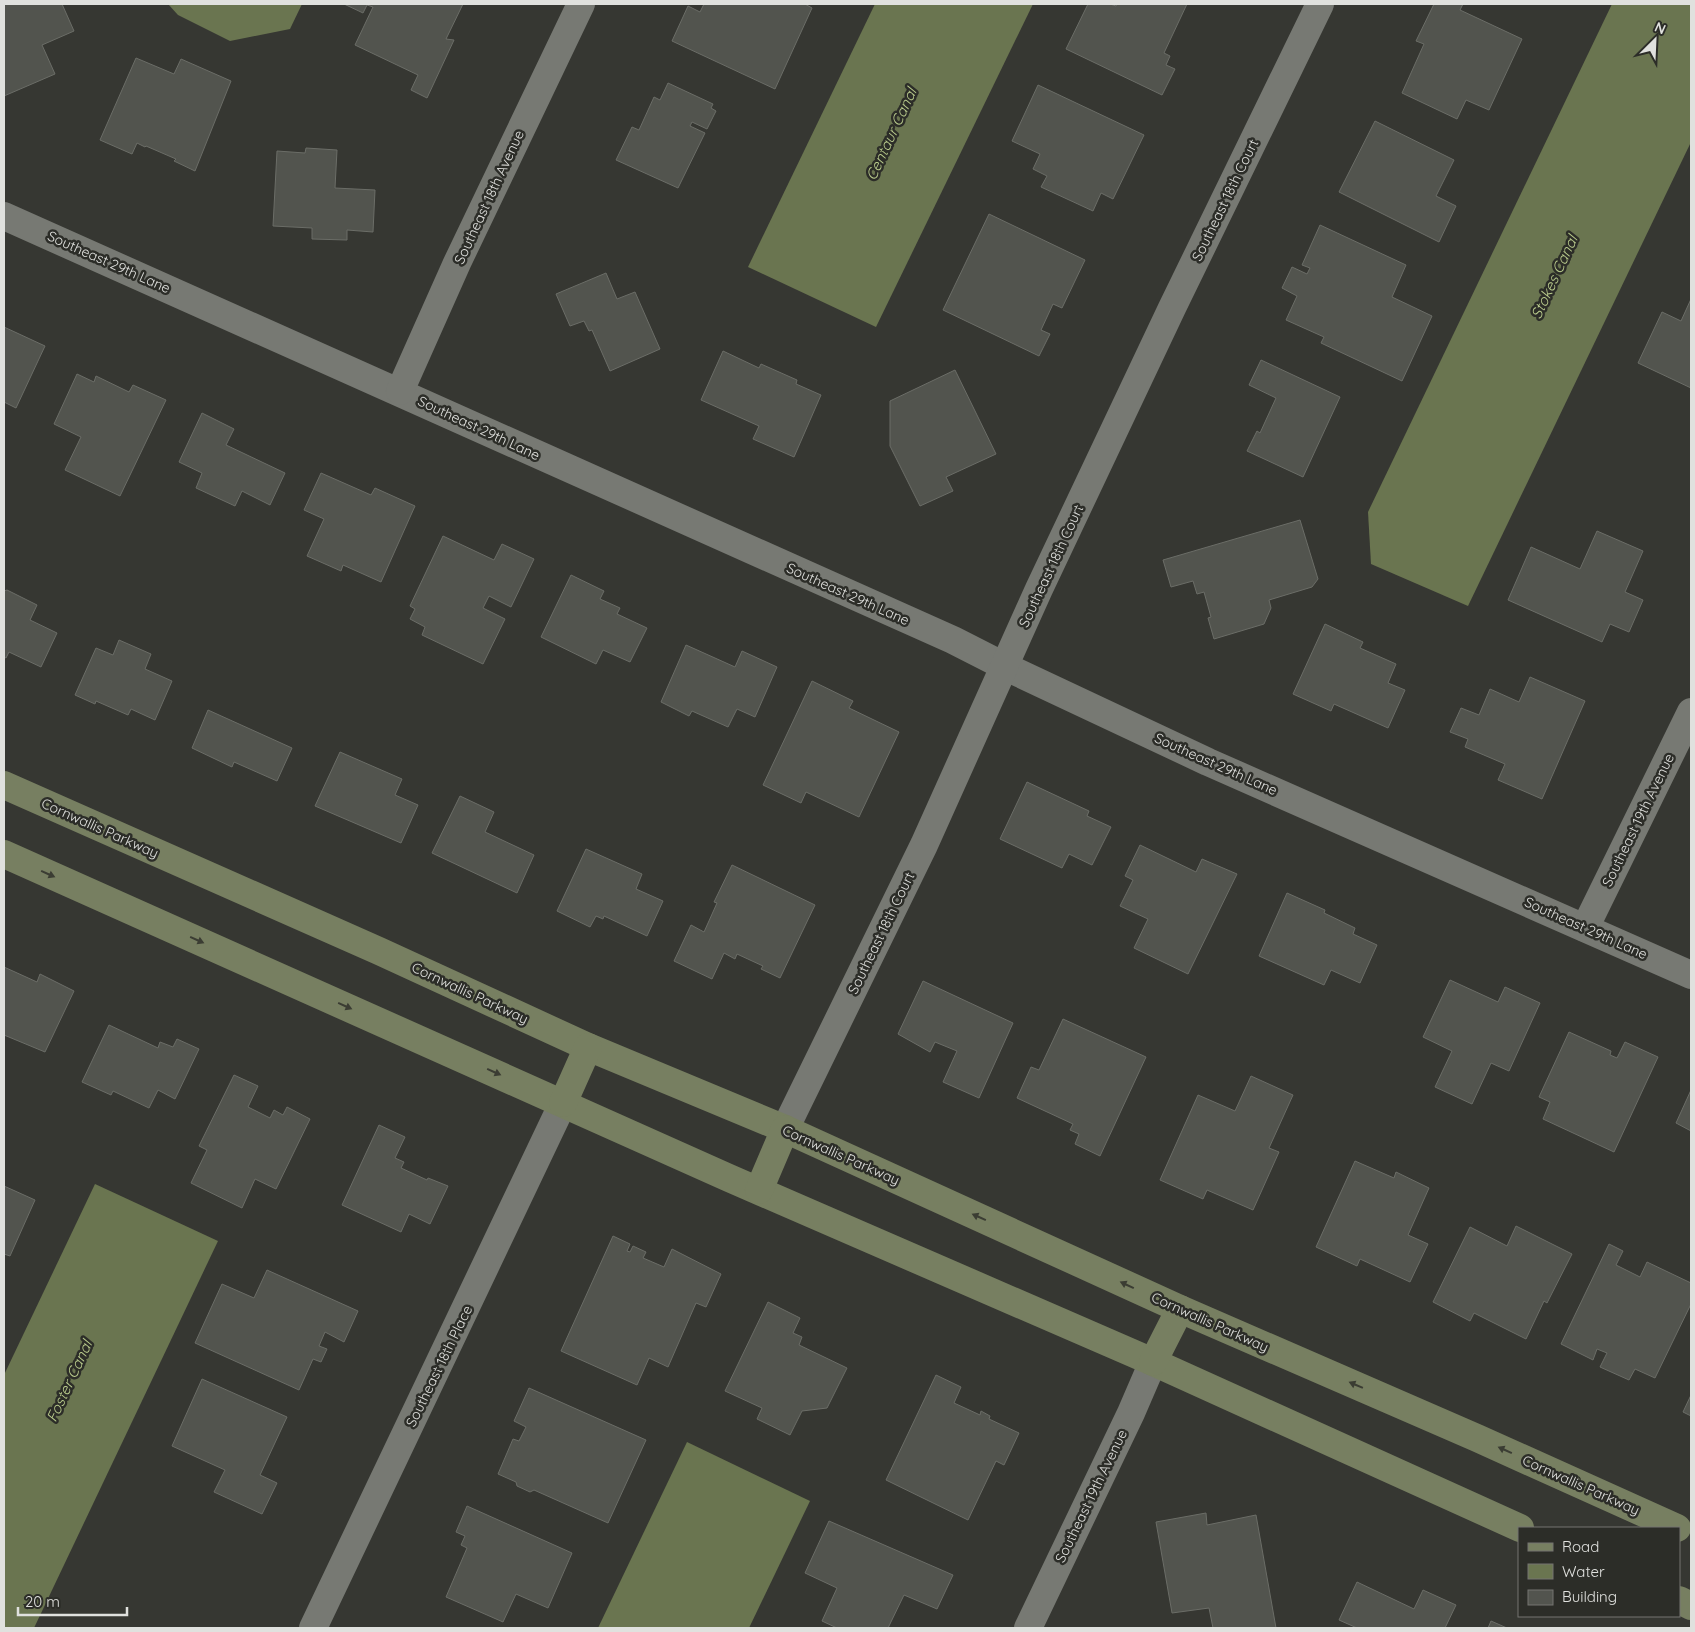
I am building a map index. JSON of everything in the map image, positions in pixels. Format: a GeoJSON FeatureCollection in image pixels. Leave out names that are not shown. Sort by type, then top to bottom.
{"type":"FeatureCollection","features":[{"type":"Feature","properties":{"kind":"street","name":"Southeast 18th Avenue"},"geometry":{"type":"LineString","coordinates":[[400,391],[457,263],[581,4]]}},
{"type":"Feature","properties":{"kind":"street","name":"Southeast 18th Court"},"geometry":{"type":"LineString","coordinates":[[785,1129],[924,845],[1040,589],[1172,308],[1320,4]]}},
{"type":"Feature","properties":{"kind":"street","name":"Southeast 29th Lane"},"geometry":{"type":"LineString","coordinates":[[4,216],[400,391],[601,484],[953,640],[1006,667],[1217,766],[1691,975]]}},
{"type":"Feature","properties":{"kind":"street","name":"Southeast 19th Avenue"},"geometry":{"type":"LineString","coordinates":[[1585,928],[1691,712]]}},
{"type":"Feature","properties":{"kind":"street","name":"Cornwallis Parkway"},"geometry":{"type":"LineString","coordinates":[[4,785],[379,951],[588,1047],[785,1129],[1180,1309],[1476,1438],[1674,1527]]}},
{"type":"Feature","properties":{"kind":"street"},"geometry":{"type":"LineString","coordinates":[[4,854],[759,1190],[1153,1362],[1518,1527]]}},
{"type":"Feature","properties":{"kind":"street"},"geometry":{"type":"LineString","coordinates":[[563,1103],[588,1047]]}},
{"type":"Feature","properties":{"kind":"street","name":"Southeast 18th Place"},"geometry":{"type":"LineString","coordinates":[[313,1628],[563,1103]]}},
{"type":"Feature","properties":{"kind":"street"},"geometry":{"type":"LineString","coordinates":[[759,1190],[785,1129]]}},
{"type":"Feature","properties":{"kind":"street"},"geometry":{"type":"LineString","coordinates":[[1153,1362],[1180,1309]]}},
{"type":"Feature","properties":{"kind":"street","name":"Southeast 19th Avenue"},"geometry":{"type":"LineString","coordinates":[[1028,1628],[1131,1413],[1153,1362]]}},
{"type":"Feature","properties":{"kind":"water"},"geometry":{"type":"Polygon","coordinates":[[[168,4],[302,4],[290,29],[230,41],[178,15],[168,4]]]}},
{"type":"Feature","properties":{"kind":"water","name":"Centaur Canal"},"geometry":{"type":"Polygon","coordinates":[[[875,4],[1033,4],[876,327],[748,267],[875,4]]]}},
{"type":"Feature","properties":{"kind":"water","name":"Stokes Canal"},"geometry":{"type":"Polygon","coordinates":[[[1612,4],[1691,4],[1691,142],[1468,606],[1371,564],[1368,512],[1612,4]]]}},
{"type":"Feature","properties":{"kind":"water","name":"Foster Canal"},"geometry":{"type":"Polygon","coordinates":[[[95,1184],[218,1241],[34,1628],[4,1628],[4,1375],[95,1184]]]}},
{"type":"Feature","properties":{"kind":"water"},"geometry":{"type":"Polygon","coordinates":[[[687,1442],[810,1501],[749,1628],[598,1628],[687,1442]]]}},
{"type":"Feature","properties":{"kind":"building"},"geometry":{"type":"Polygon","coordinates":[[[4,4],[62,4],[74,31],[42,45],[55,74],[4,96],[4,4]]]}},
{"type":"Feature","properties":{"kind":"building"},"geometry":{"type":"Polygon","coordinates":[[[344,4],[463,4],[446,39],[454,40],[427,98],[411,90],[418,75],[355,45],[373,7],[367,5],[363,13],[344,4]]]}},
{"type":"Feature","properties":{"kind":"building"},"geometry":{"type":"Polygon","coordinates":[[[704,4],[805,4],[812,8],[775,89],[672,41],[688,6],[700,12],[704,4]]]}},
{"type":"Feature","properties":{"kind":"building"},"geometry":{"type":"Polygon","coordinates":[[[1088,4],[1110,4],[1116,6],[1117,4],[1187,4],[1164,53],[1170,56],[1166,65],[1175,69],[1162,95],[1066,49],[1088,4]]]}},
{"type":"Feature","properties":{"kind":"building"},"geometry":{"type":"Polygon","coordinates":[[[1434,4],[1463,4],[1460,10],[1522,39],[1489,110],[1466,100],[1457,119],[1402,93],[1424,44],[1416,41],[1434,4]]]}},
{"type":"Feature","properties":{"kind":"building"},"geometry":{"type":"Polygon","coordinates":[[[136,58],[174,74],[181,59],[231,81],[195,171],[174,161],[176,159],[137,143],[132,154],[100,140],[136,58]]]}},
{"type":"Feature","properties":{"kind":"building"},"geometry":{"type":"Polygon","coordinates":[[[668,83],[713,104],[711,108],[716,111],[707,129],[692,122],[690,126],[705,133],[678,188],[616,160],[632,127],[639,130],[654,97],[660,100],[668,83]]]}},
{"type":"Feature","properties":{"kind":"building"},"geometry":{"type":"Polygon","coordinates":[[[1038,85],[1144,135],[1113,199],[1101,193],[1093,211],[1041,187],[1047,176],[1033,169],[1040,154],[1012,141],[1038,85]]]}},
{"type":"Feature","properties":{"kind":"building"},"geometry":{"type":"Polygon","coordinates":[[[1375,121],[1454,160],[1436,196],[1456,206],[1439,242],[1339,192],[1375,121]]]}},
{"type":"Feature","properties":{"kind":"building"},"geometry":{"type":"Polygon","coordinates":[[[306,148],[337,150],[335,188],[375,190],[373,232],[347,230],[347,240],[312,239],[312,228],[273,226],[277,151],[305,153],[306,148]]]}},
{"type":"Feature","properties":{"kind":"building"},"geometry":{"type":"Polygon","coordinates":[[[989,214],[1085,260],[1062,308],[1053,304],[1041,330],[1050,334],[1039,356],[943,310],[989,214]]]}},
{"type":"Feature","properties":{"kind":"building"},"geometry":{"type":"Polygon","coordinates":[[[1320,225],[1406,265],[1392,297],[1432,316],[1402,381],[1321,343],[1324,337],[1286,320],[1297,296],[1282,288],[1292,267],[1307,274],[1310,268],[1302,265],[1320,225]]]}},
{"type":"Feature","properties":{"kind":"building"},"geometry":{"type":"Polygon","coordinates":[[[606,273],[617,299],[635,292],[660,349],[610,371],[592,330],[589,331],[584,321],[570,326],[556,294],[606,273]]]}},
{"type":"Feature","properties":{"kind":"building"},"geometry":{"type":"Polygon","coordinates":[[[1691,299],[1691,388],[1638,363],[1662,312],[1681,321],[1691,299]]]}},
{"type":"Feature","properties":{"kind":"building"},"geometry":{"type":"Polygon","coordinates":[[[4,327],[45,346],[16,408],[4,402],[4,327]]]}},
{"type":"Feature","properties":{"kind":"building"},"geometry":{"type":"Polygon","coordinates":[[[723,351],[759,368],[761,364],[797,380],[796,384],[821,395],[794,457],[753,439],[759,426],[701,400],[723,351]]]}},
{"type":"Feature","properties":{"kind":"building"},"geometry":{"type":"Polygon","coordinates":[[[1261,360],[1340,397],[1303,477],[1247,451],[1257,431],[1260,433],[1276,398],[1249,385],[1261,360]]]}},
{"type":"Feature","properties":{"kind":"building"},"geometry":{"type":"Polygon","coordinates":[[[955,370],[996,454],[946,477],[953,491],[920,506],[890,446],[890,401],[955,370]]]}},
{"type":"Feature","properties":{"kind":"building"},"geometry":{"type":"Polygon","coordinates":[[[77,374],[94,382],[96,376],[129,392],[133,385],[166,400],[120,496],[65,470],[81,437],[54,424],[77,374]]]}},
{"type":"Feature","properties":{"kind":"building"},"geometry":{"type":"Polygon","coordinates":[[[202,413],[234,429],[226,445],[285,473],[270,505],[242,491],[235,506],[196,488],[202,473],[179,462],[202,413]]]}},
{"type":"Feature","properties":{"kind":"building"},"geometry":{"type":"Polygon","coordinates":[[[321,473],[371,495],[375,488],[415,506],[381,582],[343,565],[341,571],[307,556],[324,519],[304,510],[321,473]]]}},
{"type":"Feature","properties":{"kind":"building"},"geometry":{"type":"Polygon","coordinates":[[[1300,520],[1318,579],[1312,587],[1269,600],[1271,608],[1264,624],[1214,639],[1208,618],[1211,617],[1204,592],[1197,594],[1193,581],[1171,587],[1163,560],[1300,520]]]}},
{"type":"Feature","properties":{"kind":"building"},"geometry":{"type":"Polygon","coordinates":[[[1597,531],[1643,551],[1625,592],[1643,600],[1629,632],[1610,624],[1602,642],[1508,600],[1531,547],[1580,569],[1597,531]]]}},
{"type":"Feature","properties":{"kind":"building"},"geometry":{"type":"Polygon","coordinates":[[[443,536],[494,560],[502,544],[534,559],[511,607],[489,596],[483,608],[505,619],[483,664],[422,635],[425,627],[410,619],[415,609],[410,606],[443,536]]]}},
{"type":"Feature","properties":{"kind":"building"},"geometry":{"type":"Polygon","coordinates":[[[571,575],[604,591],[600,599],[620,608],[617,614],[647,628],[630,662],[603,650],[596,664],[541,637],[571,575]]]}},
{"type":"Feature","properties":{"kind":"building"},"geometry":{"type":"Polygon","coordinates":[[[7,590],[37,605],[30,620],[57,633],[41,667],[9,652],[6,658],[4,657],[4,591],[7,590]]]}},
{"type":"Feature","properties":{"kind":"building"},"geometry":{"type":"Polygon","coordinates":[[[1325,624],[1363,642],[1360,648],[1396,664],[1388,683],[1405,690],[1388,728],[1334,704],[1331,711],[1293,694],[1325,624]]]}},
{"type":"Feature","properties":{"kind":"building"},"geometry":{"type":"Polygon","coordinates":[[[119,640],[151,654],[145,669],[172,681],[155,720],[131,709],[128,715],[96,701],[95,704],[75,695],[96,648],[113,655],[119,640]]]}},
{"type":"Feature","properties":{"kind":"building"},"geometry":{"type":"Polygon","coordinates":[[[686,645],[735,667],[742,651],[777,667],[755,717],[737,709],[728,727],[692,711],[689,716],[661,702],[686,645]]]}},
{"type":"Feature","properties":{"kind":"building"},"geometry":{"type":"Polygon","coordinates":[[[1530,677],[1585,701],[1542,799],[1498,780],[1505,764],[1465,747],[1468,739],[1450,732],[1461,708],[1479,715],[1490,689],[1519,702],[1530,677]]]}},
{"type":"Feature","properties":{"kind":"building"},"geometry":{"type":"Polygon","coordinates":[[[812,681],[853,701],[849,708],[899,732],[859,817],[806,792],[801,803],[763,785],[812,681]]]}},
{"type":"Feature","properties":{"kind":"building"},"geometry":{"type":"Polygon","coordinates":[[[208,710],[292,748],[277,781],[234,762],[232,767],[192,748],[208,710]]]}},
{"type":"Feature","properties":{"kind":"building"},"geometry":{"type":"Polygon","coordinates":[[[340,752],[402,779],[395,795],[418,805],[401,843],[315,806],[340,752]]]}},
{"type":"Feature","properties":{"kind":"building"},"geometry":{"type":"Polygon","coordinates":[[[1027,782],[1089,811],[1087,816],[1111,827],[1092,865],[1069,854],[1062,868],[1000,839],[1027,782]]]}},
{"type":"Feature","properties":{"kind":"building"},"geometry":{"type":"Polygon","coordinates":[[[460,796],[494,812],[485,832],[534,855],[517,893],[432,853],[460,796]]]}},
{"type":"Feature","properties":{"kind":"building"},"geometry":{"type":"Polygon","coordinates":[[[1140,845],[1196,872],[1202,859],[1237,874],[1188,974],[1134,948],[1148,919],[1120,906],[1133,880],[1125,876],[1140,845]]]}},
{"type":"Feature","properties":{"kind":"building"},"geometry":{"type":"Polygon","coordinates":[[[586,849],[642,874],[636,889],[663,901],[647,936],[604,916],[603,919],[596,916],[590,927],[557,911],[586,849]]]}},
{"type":"Feature","properties":{"kind":"building"},"geometry":{"type":"Polygon","coordinates":[[[732,865],[815,905],[780,978],[761,969],[763,966],[737,954],[735,959],[724,953],[712,979],[674,961],[691,925],[704,932],[717,903],[714,902],[732,865]]]}},
{"type":"Feature","properties":{"kind":"building"},"geometry":{"type":"Polygon","coordinates":[[[1287,893],[1325,910],[1324,913],[1355,928],[1353,934],[1377,945],[1360,983],[1331,970],[1324,985],[1259,956],[1287,893]]]}},
{"type":"Feature","properties":{"kind":"building"},"geometry":{"type":"Polygon","coordinates":[[[4,967],[37,982],[40,974],[74,991],[45,1052],[4,1035],[4,967]]]}},
{"type":"Feature","properties":{"kind":"building"},"geometry":{"type":"Polygon","coordinates":[[[1450,980],[1498,1002],[1505,987],[1540,1003],[1509,1071],[1491,1063],[1472,1104],[1435,1087],[1452,1051],[1423,1037],[1450,980]]]}},
{"type":"Feature","properties":{"kind":"building"},"geometry":{"type":"Polygon","coordinates":[[[923,981],[1013,1023],[979,1098],[943,1082],[957,1051],[935,1042],[930,1052],[898,1034],[923,981]]]}},
{"type":"Feature","properties":{"kind":"building"},"geometry":{"type":"Polygon","coordinates":[[[1063,1019],[1146,1057],[1100,1156],[1075,1144],[1079,1134],[1070,1130],[1073,1124],[1017,1098],[1031,1067],[1039,1070],[1063,1019]]]}},
{"type":"Feature","properties":{"kind":"building"},"geometry":{"type":"Polygon","coordinates":[[[109,1025],[158,1048],[160,1042],[173,1047],[177,1039],[199,1049],[175,1099],[158,1090],[149,1108],[113,1091],[111,1095],[82,1082],[109,1025]]]}},
{"type":"Feature","properties":{"kind":"building"},"geometry":{"type":"Polygon","coordinates":[[[1569,1032],[1611,1051],[1610,1055],[1617,1058],[1625,1042],[1658,1057],[1614,1152],[1543,1119],[1550,1102],[1539,1097],[1569,1032]]]}},
{"type":"Feature","properties":{"kind":"building"},"geometry":{"type":"Polygon","coordinates":[[[234,1075],[258,1086],[248,1107],[270,1118],[274,1110],[283,1115],[287,1107],[310,1119],[276,1189],[255,1179],[242,1208],[191,1183],[207,1150],[199,1146],[234,1075]]]}},
{"type":"Feature","properties":{"kind":"building"},"geometry":{"type":"Polygon","coordinates":[[[1251,1076],[1293,1095],[1269,1148],[1279,1152],[1253,1210],[1207,1190],[1203,1199],[1160,1180],[1198,1095],[1235,1111],[1251,1076]]]}},
{"type":"Feature","properties":{"kind":"building"},"geometry":{"type":"Polygon","coordinates":[[[1691,1090],[1691,1131],[1676,1123],[1691,1090]]]}},
{"type":"Feature","properties":{"kind":"building"},"geometry":{"type":"Polygon","coordinates":[[[379,1125],[405,1137],[395,1158],[404,1162],[401,1168],[427,1180],[428,1178],[448,1186],[430,1224],[409,1214],[401,1232],[342,1205],[379,1125]]]}},
{"type":"Feature","properties":{"kind":"building"},"geometry":{"type":"Polygon","coordinates":[[[1355,1161],[1394,1178],[1396,1172],[1429,1188],[1408,1235],[1428,1244],[1410,1282],[1360,1259],[1357,1266],[1316,1247],[1355,1161]]]}},
{"type":"Feature","properties":{"kind":"building"},"geometry":{"type":"Polygon","coordinates":[[[4,1186],[35,1200],[10,1256],[4,1254],[4,1186]]]}},
{"type":"Feature","properties":{"kind":"building"},"geometry":{"type":"Polygon","coordinates":[[[1516,1226],[1572,1254],[1547,1303],[1544,1301],[1526,1339],[1474,1313],[1470,1321],[1433,1302],[1470,1227],[1507,1246],[1516,1226]]]}},
{"type":"Feature","properties":{"kind":"building"},"geometry":{"type":"Polygon","coordinates":[[[613,1236],[630,1244],[627,1251],[630,1252],[633,1246],[646,1252],[643,1258],[664,1267],[672,1249],[721,1274],[706,1307],[696,1303],[668,1367],[649,1358],[637,1385],[561,1351],[613,1236]]]}},
{"type":"Feature","properties":{"kind":"building"},"geometry":{"type":"Polygon","coordinates":[[[1609,1244],[1623,1251],[1616,1265],[1640,1277],[1647,1262],[1691,1283],[1691,1304],[1655,1378],[1635,1369],[1629,1380],[1600,1367],[1607,1353],[1597,1349],[1593,1360],[1561,1344],[1609,1244]]]}},
{"type":"Feature","properties":{"kind":"building"},"geometry":{"type":"Polygon","coordinates":[[[267,1270],[358,1311],[344,1342],[325,1332],[319,1346],[327,1349],[321,1362],[313,1359],[299,1390],[195,1343],[222,1284],[254,1298],[267,1270]]]}},
{"type":"Feature","properties":{"kind":"building"},"geometry":{"type":"Polygon","coordinates":[[[768,1302],[800,1318],[793,1333],[802,1337],[799,1345],[847,1368],[827,1408],[802,1411],[790,1435],[757,1419],[762,1408],[725,1391],[768,1302]]]}},
{"type":"Feature","properties":{"kind":"building"},"geometry":{"type":"Polygon","coordinates":[[[936,1375],[961,1387],[954,1403],[980,1415],[981,1411],[990,1416],[989,1419],[1019,1433],[1004,1465],[996,1461],[968,1520],[886,1480],[936,1375]]]}},
{"type":"Feature","properties":{"kind":"building"},"geometry":{"type":"Polygon","coordinates":[[[202,1379],[287,1417],[260,1475],[277,1483],[262,1514],[214,1492],[225,1470],[172,1446],[202,1379]]]}},
{"type":"Feature","properties":{"kind":"building"},"geometry":{"type":"Polygon","coordinates":[[[529,1388],[646,1440],[608,1523],[534,1490],[530,1492],[517,1486],[516,1482],[498,1474],[513,1439],[519,1441],[526,1427],[514,1421],[529,1388]]]}},
{"type":"Feature","properties":{"kind":"building"},"geometry":{"type":"Polygon","coordinates":[[[1691,1395],[1691,1416],[1683,1412],[1691,1395]]]}},
{"type":"Feature","properties":{"kind":"building"},"geometry":{"type":"Polygon","coordinates":[[[467,1506],[572,1553],[548,1608],[516,1594],[503,1622],[446,1597],[467,1548],[461,1545],[465,1536],[456,1532],[467,1506]]]}},
{"type":"Feature","properties":{"kind":"building"},"geometry":{"type":"Polygon","coordinates":[[[1206,1513],[1207,1525],[1256,1515],[1276,1628],[1213,1628],[1209,1608],[1172,1613],[1156,1522],[1206,1513]]]}},
{"type":"Feature","properties":{"kind":"building"},"geometry":{"type":"Polygon","coordinates":[[[829,1521],[953,1575],[937,1609],[904,1595],[888,1628],[837,1628],[822,1621],[837,1588],[805,1573],[829,1521]]]}},
{"type":"Feature","properties":{"kind":"building"},"geometry":{"type":"Polygon","coordinates":[[[1357,1582],[1414,1609],[1423,1590],[1456,1605],[1445,1628],[1357,1628],[1339,1620],[1357,1582]]]}},
{"type":"Feature","properties":{"kind":"building"},"geometry":{"type":"Polygon","coordinates":[[[1491,1621],[1507,1628],[1488,1628],[1491,1621]]]}}]}
